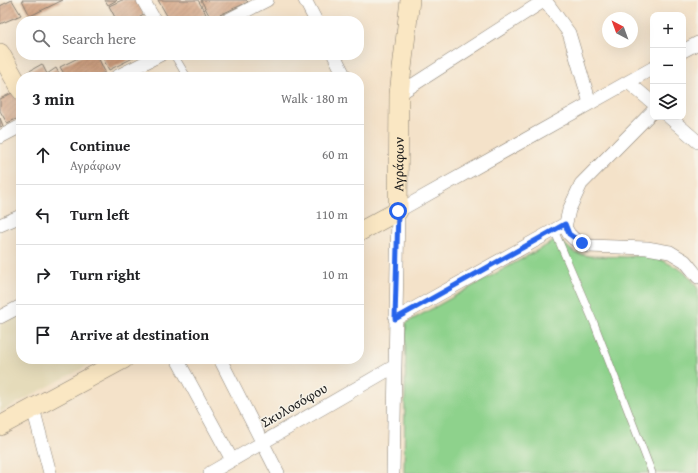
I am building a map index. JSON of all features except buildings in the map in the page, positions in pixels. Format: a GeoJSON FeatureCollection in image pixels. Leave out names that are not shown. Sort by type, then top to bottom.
{"type":"FeatureCollection","features":[{"type":"Feature","properties":{"kind":"street"},"geometry":{"type":"LineString","coordinates":[[143,0],[152,16]]}},
{"type":"Feature","properties":{"kind":"street"},"geometry":{"type":"LineString","coordinates":[[236,16],[267,0]]}},
{"type":"Feature","properties":{"kind":"street"},"geometry":{"type":"LineString","coordinates":[[304,0],[313,16]]}},
{"type":"Feature","properties":{"kind":"street","name":"Αγράφων"},"geometry":{"type":"LineString","coordinates":[[393,473],[399,94],[410,0]]}},
{"type":"Feature","properties":{"kind":"street"},"geometry":{"type":"LineString","coordinates":[[399,94],[542,1],[569,32],[590,103]]}},
{"type":"Feature","properties":{"kind":"street"},"geometry":{"type":"LineString","coordinates":[[686,49],[698,43]]}},
{"type":"Feature","properties":{"kind":"street"},"geometry":{"type":"LineString","coordinates":[[0,53],[16,81]]}},
{"type":"Feature","properties":{"kind":"street"},"geometry":{"type":"LineString","coordinates":[[126,72],[150,60]]}},
{"type":"Feature","properties":{"kind":"street"},"geometry":{"type":"LineString","coordinates":[[336,60],[342,72]]}},
{"type":"Feature","properties":{"kind":"street"},"geometry":{"type":"LineString","coordinates":[[364,229],[650,70]]}},
{"type":"Feature","properties":{"kind":"street"},"geometry":{"type":"LineString","coordinates":[[628,82],[650,101]]}},
{"type":"Feature","properties":{"kind":"street"},"geometry":{"type":"LineString","coordinates":[[395,319],[559,227],[577,190],[584,180],[650,114]]}},
{"type":"Feature","properties":{"kind":"street"},"geometry":{"type":"LineString","coordinates":[[672,120],[698,142]]}},
{"type":"Feature","properties":{"kind":"street"},"geometry":{"type":"LineString","coordinates":[[0,136],[16,128]]}},
{"type":"Feature","properties":{"kind":"street"},"geometry":{"type":"LineString","coordinates":[[0,225],[16,218]]}},
{"type":"Feature","properties":{"kind":"street"},"geometry":{"type":"LineString","coordinates":[[559,227],[584,245],[656,249],[670,252],[685,261],[698,277]]}},
{"type":"Feature","properties":{"kind":"street"},"geometry":{"type":"LineString","coordinates":[[0,317],[16,309]]}},
{"type":"Feature","properties":{"kind":"street"},"geometry":{"type":"LineString","coordinates":[[0,426],[115,364]]}},
{"type":"Feature","properties":{"kind":"street"},"geometry":{"type":"LineString","coordinates":[[180,364],[232,460]]}},
{"type":"Feature","properties":{"kind":"street"},"geometry":{"type":"LineString","coordinates":[[222,364],[278,473]]}},
{"type":"Feature","properties":{"kind":"street","name":"Σκυλοσόφου"},"geometry":{"type":"LineString","coordinates":[[210,473],[395,366]]}},
{"type":"Feature","properties":{"kind":"street"},"geometry":{"type":"LineString","coordinates":[[33,408],[50,473]]}},
{"type":"Feature","properties":{"kind":"lane"},"geometry":{"type":"LineString","coordinates":[[177,60],[184,72]]}},
{"type":"Feature","properties":{"kind":"lane"},"geometry":{"type":"LineString","coordinates":[[559,227],[652,473]]}},
{"type":"Feature","properties":{"kind":"shaded area"},"geometry":{"type":"Polygon","coordinates":[[[16,317],[16,364],[91,364],[0,412],[0,325],[16,317]]]}},
{"type":"Feature","properties":{"kind":"green space"},"geometry":{"type":"Polygon","coordinates":[[[558,239],[575,253],[589,256],[626,257],[645,255],[658,258],[681,270],[691,278],[698,289],[698,473],[404,473],[406,323],[558,239]]]}},
{"type":"Feature","properties":{"kind":"route"},"geometry":{"type":"LineString","coordinates":[[398,211],[395,319],[565,224],[569,234],[574,239],[582,243]]}}]}
